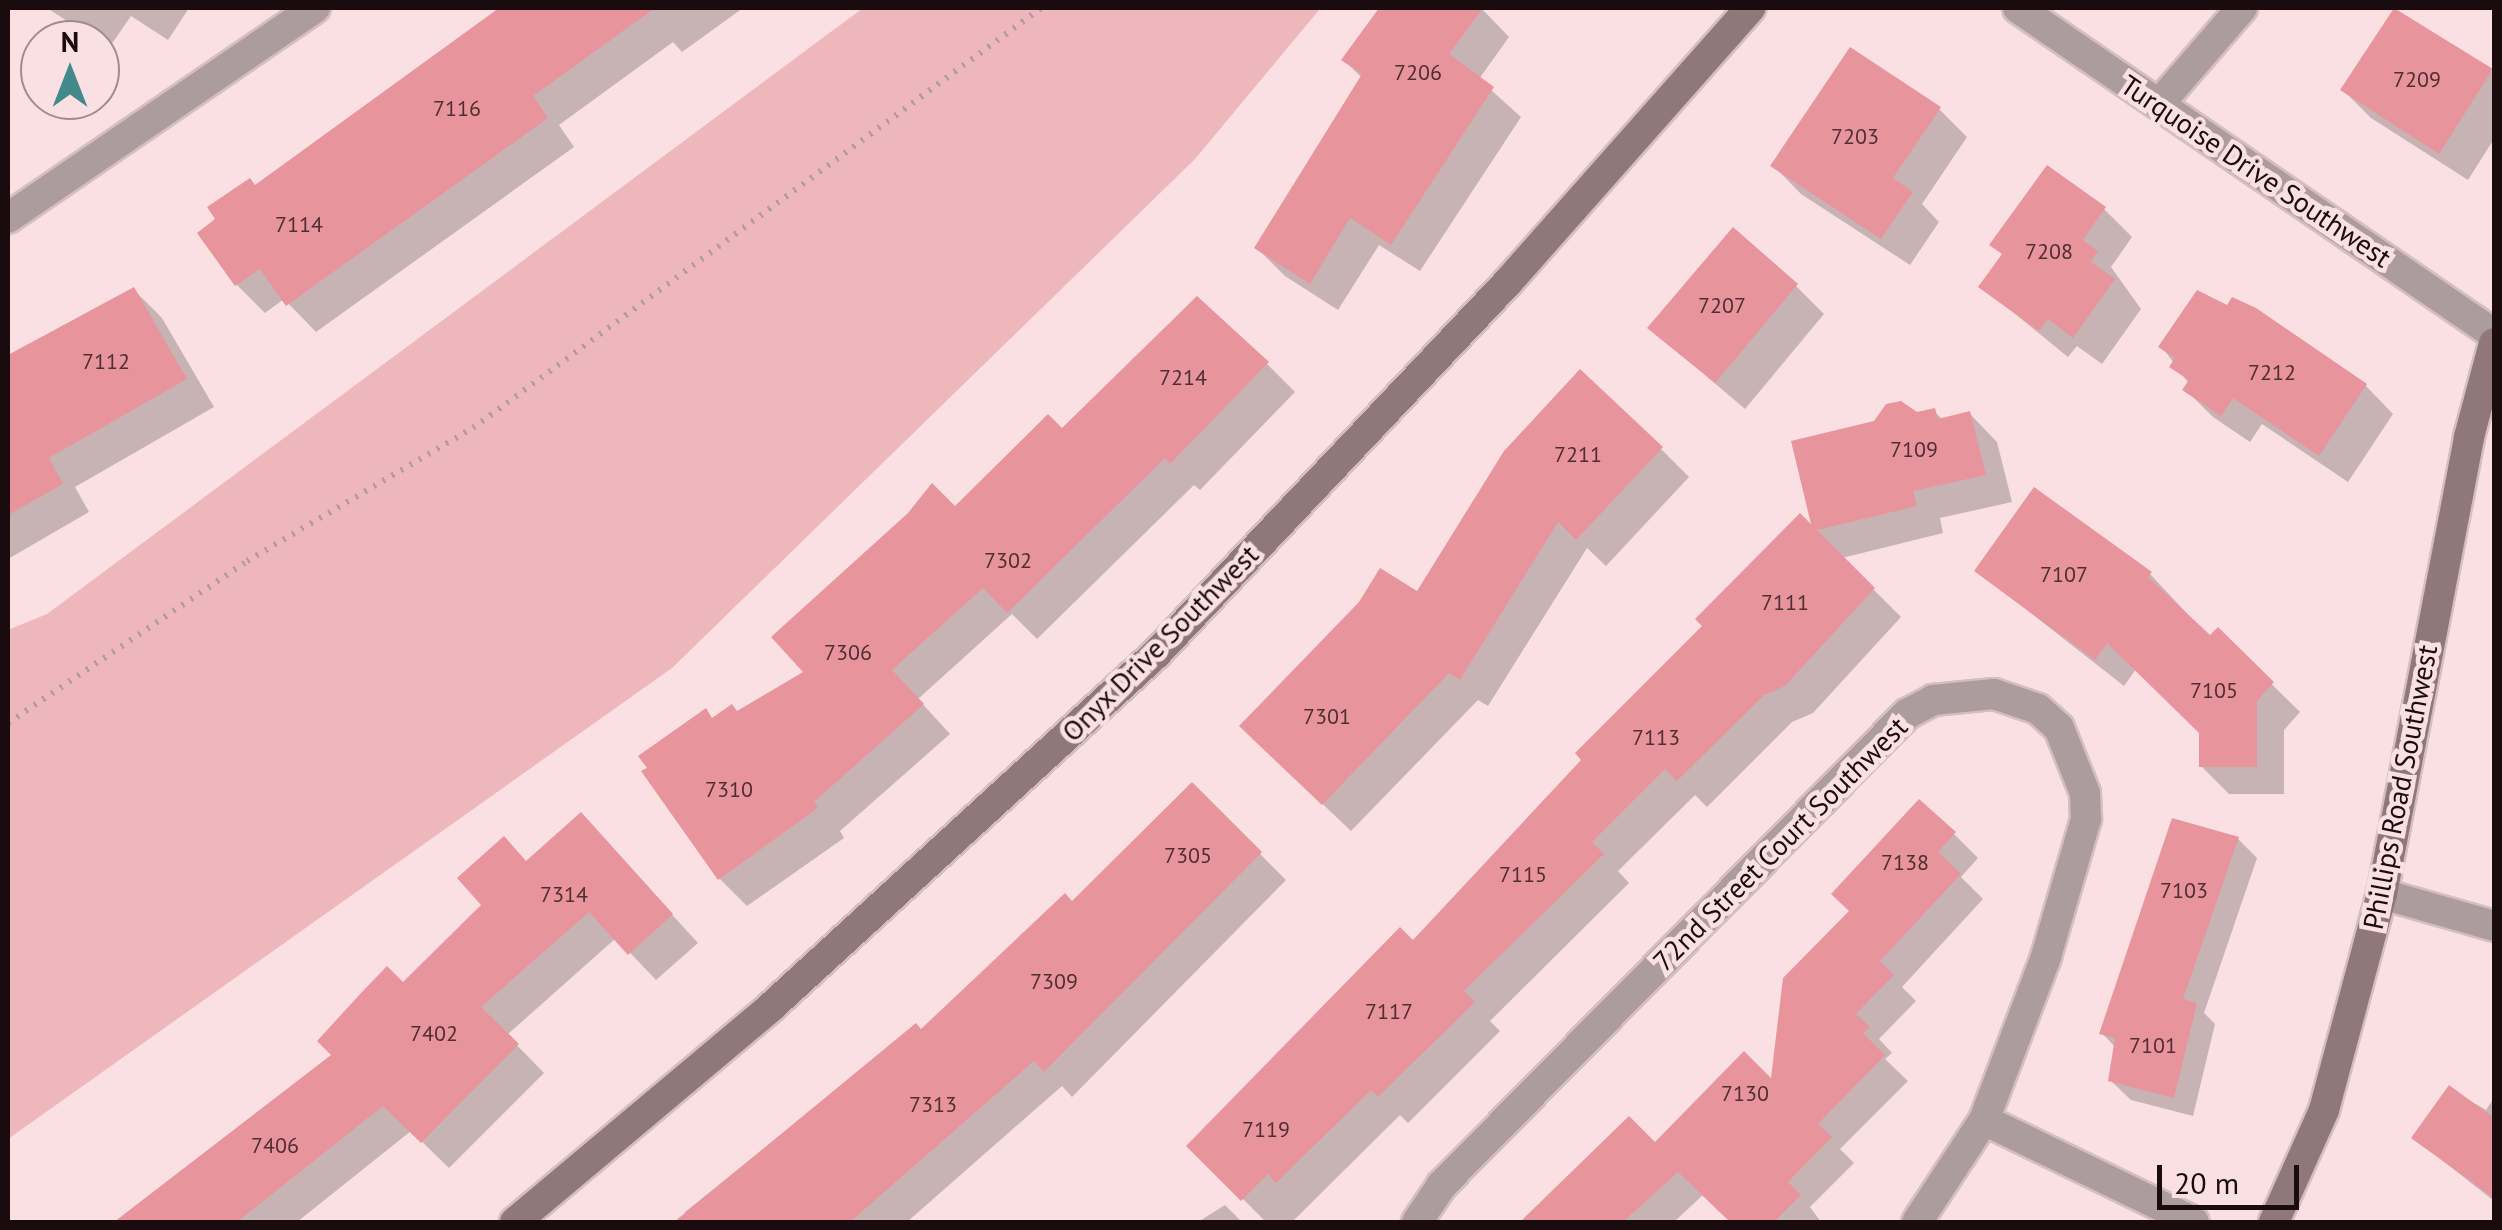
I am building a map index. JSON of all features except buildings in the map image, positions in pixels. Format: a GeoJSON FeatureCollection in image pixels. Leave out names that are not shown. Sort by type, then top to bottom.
{"type":"FeatureCollection","features":[{"type":"Feature","properties":{"kind":"street"},"geometry":{"type":"LineString","coordinates":[[8,218],[315,8]]}},
{"type":"Feature","properties":{"kind":"street","name":"Onyx Drive Southwest"},"geometry":{"type":"LineString","coordinates":[[516,1222],[772,1006],[1156,654],[1508,282],[1750,8]]}},
{"type":"Feature","properties":{"kind":"street","name":"Turquoise Drive Southwest"},"geometry":{"type":"LineString","coordinates":[[2018,8],[2494,334]]}},
{"type":"Feature","properties":{"kind":"street"},"geometry":{"type":"LineString","coordinates":[[2159,104],[2242,8]]}},
{"type":"Feature","properties":{"kind":"street","name":"Phillips Road Southwest"},"geometry":{"type":"LineString","coordinates":[[2274,1222],[2324,1110],[2382,894],[2469,437],[2494,343]]}},
{"type":"Feature","properties":{"kind":"street","name":"72nd Street Court Southwest"},"geometry":{"type":"LineString","coordinates":[[1418,1222],[1442,1185],[1908,714],[1933,700],[1975,693],[2022,701],[2059,728],[2085,793],[2086,819],[2046,957],[1984,1120],[1917,1222]]}},
{"type":"Feature","properties":{"kind":"street"},"geometry":{"type":"LineString","coordinates":[[2382,894],[2494,926]]}},
{"type":"Feature","properties":{"kind":"street"},"geometry":{"type":"LineString","coordinates":[[1984,1120],[2194,1222]]}},
{"type":"Feature","properties":{"kind":"path"},"geometry":{"type":"LineString","coordinates":[[8,723],[247,561],[474,428],[1041,8]]}},
{"type":"Feature","properties":{"kind":"shaded area"},"geometry":{"type":"Polygon","coordinates":[[[863,8],[1319,10],[1195,159],[672,668],[8,1139],[8,630],[47,614],[863,8]]]}}]}
